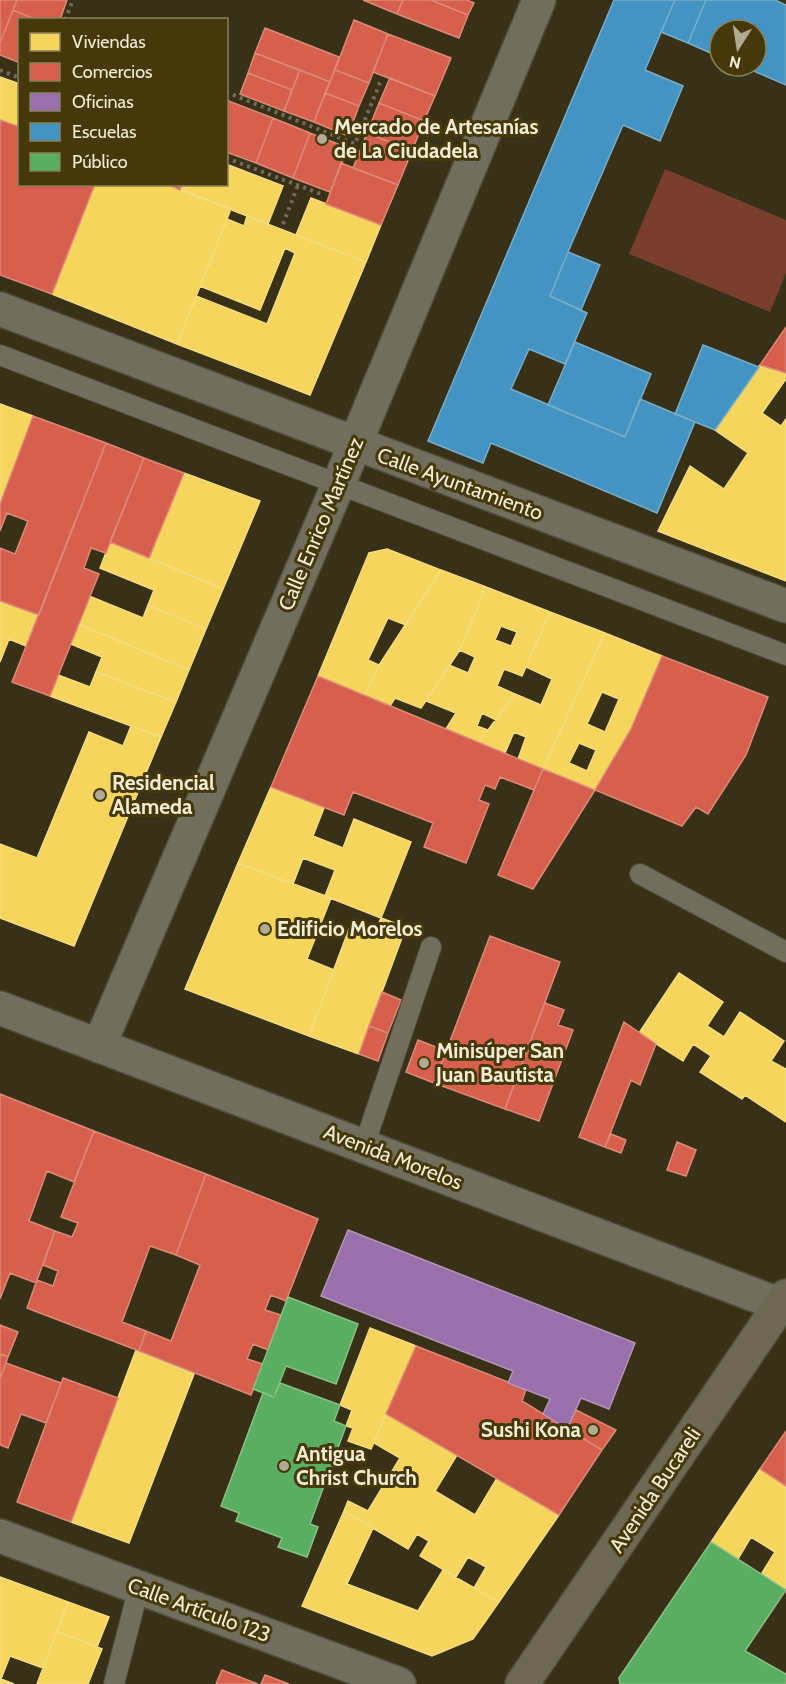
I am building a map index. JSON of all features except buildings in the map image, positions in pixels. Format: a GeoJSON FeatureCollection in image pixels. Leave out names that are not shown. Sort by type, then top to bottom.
{"type":"FeatureCollection","features":[{"type":"Feature","properties":{"kind":"main road","name":"Avenida Bucareli"},"geometry":{"type":"LineString","coordinates":[[522,1684],[784,1303]]}},
{"type":"Feature","properties":{"kind":"street","name":"Calle Enrico Martínez"},"geometry":{"type":"LineString","coordinates":[[99,1046],[355,445],[539,0]]}},
{"type":"Feature","properties":{"kind":"street","name":"Calle Ayuntamiento"},"geometry":{"type":"LineString","coordinates":[[0,309],[786,606]]}},
{"type":"Feature","properties":{"kind":"street","name":"Avenida Morelos"},"geometry":{"type":"LineString","coordinates":[[0,1008],[784,1303]]}},
{"type":"Feature","properties":{"kind":"street","name":"Calle Artículo 123"},"geometry":{"type":"LineString","coordinates":[[0,1536],[399,1684]]}},
{"type":"Feature","properties":{"kind":"lane"},"geometry":{"type":"LineString","coordinates":[[0,355],[786,655]]}},
{"type":"Feature","properties":{"kind":"lane"},"geometry":{"type":"LineString","coordinates":[[640,874],[786,952]]}},
{"type":"Feature","properties":{"kind":"lane"},"geometry":{"type":"LineString","coordinates":[[364,1146],[431,947]]}},
{"type":"Feature","properties":{"kind":"lane"},"geometry":{"type":"LineString","coordinates":[[114,1684],[139,1587]]}},
{"type":"Feature","properties":{"kind":"path"},"geometry":{"type":"LineString","coordinates":[[66,18],[73,0]]}},
{"type":"Feature","properties":{"kind":"path"},"geometry":{"type":"LineString","coordinates":[[0,70],[18,77]]}},
{"type":"Feature","properties":{"kind":"path"},"geometry":{"type":"LineString","coordinates":[[228,93],[355,144],[381,80]]}},
{"type":"Feature","properties":{"kind":"path"},"geometry":{"type":"LineString","coordinates":[[228,159],[321,195]]}},
{"type":"Feature","properties":{"kind":"path"},"geometry":{"type":"LineString","coordinates":[[283,224],[298,185]]}},
{"type":"Feature","properties":{"kind":"shaded area"},"geometry":{"type":"Polygon","coordinates":[[[665,169],[786,220],[786,273],[770,312],[629,254],[665,169]]]}},
{"type":"Feature","properties":{"kind":"place","name":"Mercado de Artesanías de La Ciudadela"},"geometry":{"type":"Point","coordinates":[322,139]}},
{"type":"Feature","properties":{"kind":"place","name":"Residencial Alameda"},"geometry":{"type":"Point","coordinates":[100,795]}},
{"type":"Feature","properties":{"kind":"place","name":"Edificio Morelos"},"geometry":{"type":"Point","coordinates":[265,929]}},
{"type":"Feature","properties":{"kind":"place","name":"Minisúper San Juan Bautista"},"geometry":{"type":"Point","coordinates":[424,1063]}},
{"type":"Feature","properties":{"kind":"place","name":"Sushi Kona"},"geometry":{"type":"Point","coordinates":[593,1430]}},
{"type":"Feature","properties":{"kind":"place","name":"Antigua Christ Church"},"geometry":{"type":"Point","coordinates":[284,1466]}}]}
